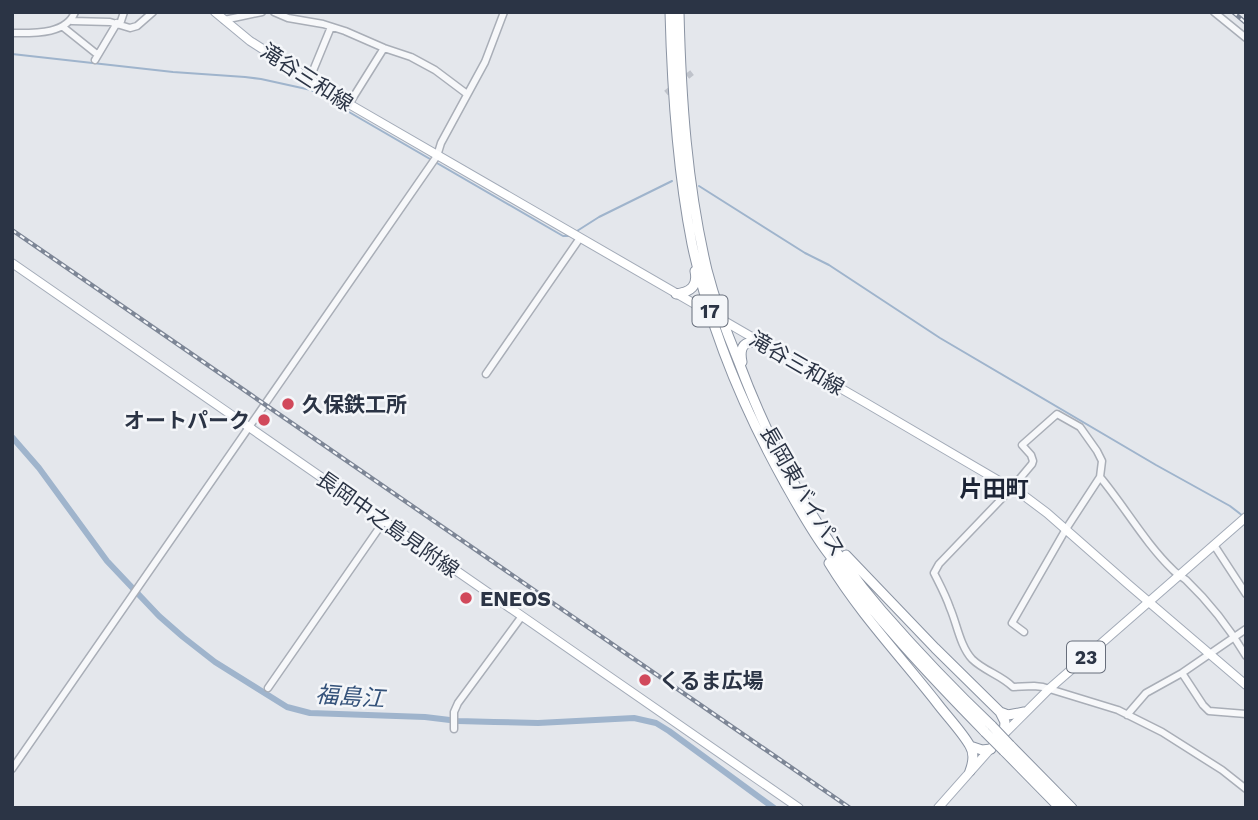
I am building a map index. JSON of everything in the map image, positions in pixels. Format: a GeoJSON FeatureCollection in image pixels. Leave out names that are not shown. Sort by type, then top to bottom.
{"type":"FeatureCollection","features":[{"type":"Feature","properties":{"kind":"highway","name":"長岡東バイパス"},"geometry":{"type":"LineString","coordinates":[[670,12],[680,165],[693,248],[711,314],[752,422],[817,543],[882,611],[961,702],[1072,808]]}},
{"type":"Feature","properties":{"kind":"highway","name":"長岡東バイパス"},"geometry":{"type":"LineString","coordinates":[[679,12],[687,150],[707,269],[742,372],[772,442],[850,576]]}},
{"type":"Feature","properties":{"kind":"highway"},"geometry":{"type":"LineString","coordinates":[[674,94],[675,142],[682,204],[696,276],[690,291],[676,294]]}},
{"type":"Feature","properties":{"kind":"highway"},"geometry":{"type":"LineString","coordinates":[[765,345],[753,341],[747,343],[741,351],[742,360],[753,390],[808,508]]}},
{"type":"Feature","properties":{"kind":"highway"},"geometry":{"type":"LineString","coordinates":[[850,576],[914,627],[1000,712],[1005,722],[1004,734]]}},
{"type":"Feature","properties":{"kind":"highway"},"geometry":{"type":"LineString","coordinates":[[850,576],[874,627],[970,746],[973,760],[970,771]]}},
{"type":"Feature","properties":{"kind":"highway"},"geometry":{"type":"LineString","coordinates":[[1000,712],[1008,715],[1024,712]]}},
{"type":"Feature","properties":{"kind":"highway"},"geometry":{"type":"LineString","coordinates":[[970,746],[982,750],[991,749]]}},
{"type":"Feature","properties":{"kind":"highway","name":"長岡東バイパス"},"geometry":{"type":"LineString","coordinates":[[1007,748],[1060,808]]}},
{"type":"Feature","properties":{"kind":"main road","name":"滝谷三和線"},"geometry":{"type":"LineString","coordinates":[[215,12],[250,41],[349,104],[1033,503],[1246,685]]}},
{"type":"Feature","properties":{"kind":"main road","name":"長岡中之島見附線"},"geometry":{"type":"LineString","coordinates":[[12,263],[799,808]]}},
{"type":"Feature","properties":{"kind":"main road","name":"23"},"geometry":{"type":"LineString","coordinates":[[938,808],[1024,712],[1246,517]]}},
{"type":"Feature","properties":{"kind":"street"},"geometry":{"type":"LineString","coordinates":[[72,21],[75,12]]}},
{"type":"Feature","properties":{"kind":"street"},"geometry":{"type":"LineString","coordinates":[[63,27],[96,58],[124,12]]}},
{"type":"Feature","properties":{"kind":"street"},"geometry":{"type":"LineString","coordinates":[[12,33],[36,33],[63,27],[72,21],[137,26],[153,12]]}},
{"type":"Feature","properties":{"kind":"street"},"geometry":{"type":"LineString","coordinates":[[223,20],[262,12]]}},
{"type":"Feature","properties":{"kind":"street"},"geometry":{"type":"LineString","coordinates":[[274,12],[359,36],[411,57],[435,70],[467,94]]}},
{"type":"Feature","properties":{"kind":"street"},"geometry":{"type":"LineString","coordinates":[[311,22],[313,12]]}},
{"type":"Feature","properties":{"kind":"street"},"geometry":{"type":"LineString","coordinates":[[12,769],[437,156],[438,149],[489,51],[504,12]]}},
{"type":"Feature","properties":{"kind":"street"},"geometry":{"type":"LineString","coordinates":[[1214,12],[1246,38]]}},
{"type":"Feature","properties":{"kind":"street"},"geometry":{"type":"LineString","coordinates":[[310,78],[331,27]]}},
{"type":"Feature","properties":{"kind":"street"},"geometry":{"type":"LineString","coordinates":[[349,104],[384,48]]}},
{"type":"Feature","properties":{"kind":"street"},"geometry":{"type":"LineString","coordinates":[[486,374],[580,238]]}},
{"type":"Feature","properties":{"kind":"street"},"geometry":{"type":"LineString","coordinates":[[1024,632],[1012,623],[1066,529],[1100,477],[1102,461],[1097,451],[1080,428],[1057,414],[1022,445],[1033,461],[1011,489],[939,564],[934,573],[965,647],[983,668],[1006,680],[1013,687],[1034,686],[1049,689],[1118,710],[1163,732],[1246,789]]}},
{"type":"Feature","properties":{"kind":"street"},"geometry":{"type":"LineString","coordinates":[[1100,477],[1152,546],[1213,611],[1246,656]]}},
{"type":"Feature","properties":{"kind":"street"},"geometry":{"type":"LineString","coordinates":[[268,688],[384,521]]}},
{"type":"Feature","properties":{"kind":"street"},"geometry":{"type":"LineString","coordinates":[[1214,545],[1246,594]]}},
{"type":"Feature","properties":{"kind":"street"},"geometry":{"type":"LineString","coordinates":[[454,727],[458,703],[522,616]]}},
{"type":"Feature","properties":{"kind":"street"},"geometry":{"type":"LineString","coordinates":[[1127,715],[1146,693],[1182,673],[1246,629]]}},
{"type":"Feature","properties":{"kind":"street"},"geometry":{"type":"LineString","coordinates":[[1182,673],[1209,711],[1246,715]]}},
{"type":"Feature","properties":{"kind":"waterway"},"geometry":{"type":"LineString","coordinates":[[12,54],[245,77],[311,90],[563,236],[570,236]]}},
{"type":"Feature","properties":{"kind":"waterway"},"geometry":{"type":"LineString","coordinates":[[577,231],[599,217],[672,181]]}},
{"type":"Feature","properties":{"kind":"waterway"},"geometry":{"type":"LineString","coordinates":[[699,186],[805,253],[829,265],[940,338],[1243,516]]}},
{"type":"Feature","properties":{"kind":"waterway","name":"福島江"},"geometry":{"type":"LineString","coordinates":[[12,437],[39,468],[107,561],[159,616],[215,662],[287,707],[310,713],[425,717],[458,721],[538,723],[634,718],[656,723],[669,731],[774,808]]}},
{"type":"Feature","properties":{"kind":"tunnel"},"geometry":{"type":"LineString","coordinates":[[666,93],[693,72]]}},
{"type":"Feature","properties":{"kind":"railway"},"geometry":{"type":"LineString","coordinates":[[1233,12],[1246,23]]}},
{"type":"Feature","properties":{"kind":"railway"},"geometry":{"type":"LineString","coordinates":[[12,230],[850,808]]}},
{"type":"Feature","properties":{"kind":"place","name":"久保鉄工所"},"geometry":{"type":"Point","coordinates":[288,404]}},
{"type":"Feature","properties":{"kind":"place","name":"オートパーク"},"geometry":{"type":"Point","coordinates":[264,420]}},
{"type":"Feature","properties":{"kind":"place","name":"ENEOS"},"geometry":{"type":"Point","coordinates":[466,598]}},
{"type":"Feature","properties":{"kind":"place","name":"くるま広場"},"geometry":{"type":"Point","coordinates":[645,680]}},
{"type":"Feature","properties":{"kind":"district","name":"片田町"},"geometry":{"type":"Point","coordinates":[994,489]}}]}
